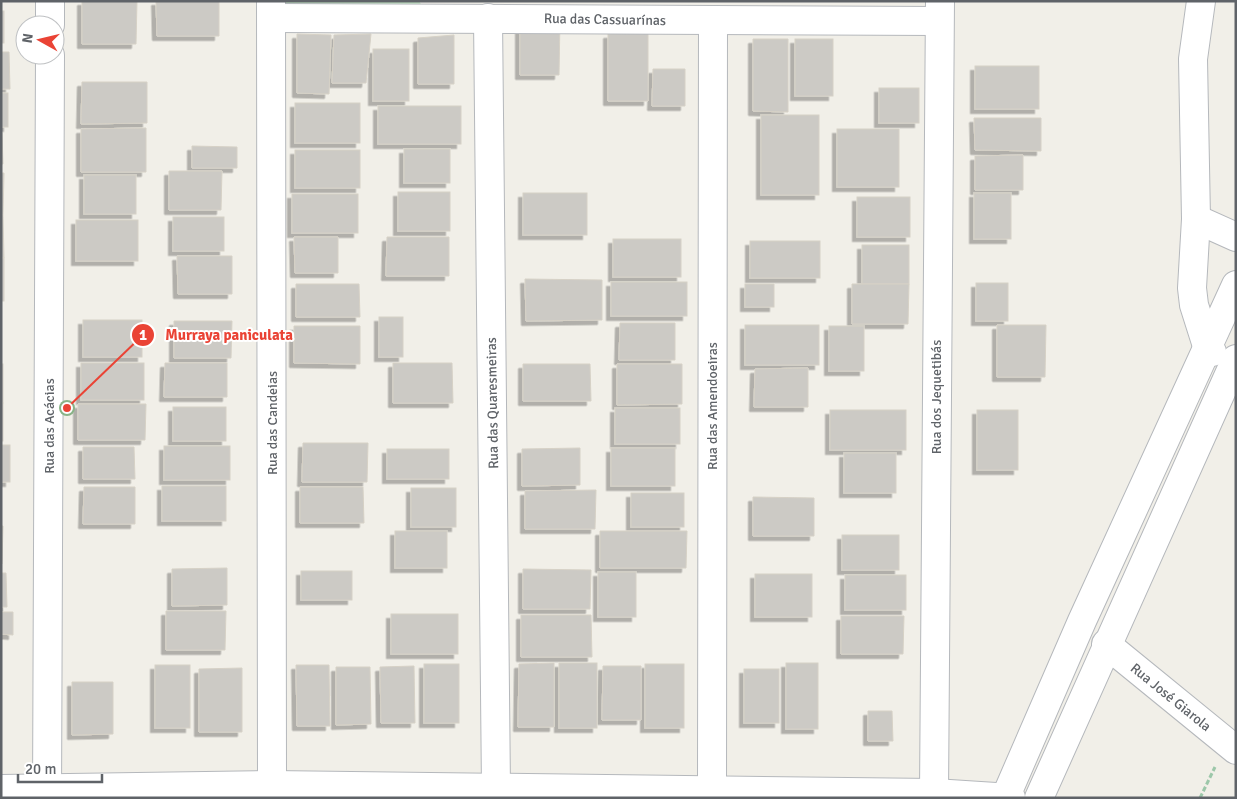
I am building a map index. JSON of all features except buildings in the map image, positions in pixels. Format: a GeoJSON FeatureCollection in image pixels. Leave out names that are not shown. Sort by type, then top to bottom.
{"type":"FeatureCollection","features":[{"type":"Feature","properties":{"kind":"street"},"geometry":{"type":"LineString","coordinates":[[50,1],[50,15]]}},
{"type":"Feature","properties":{"kind":"street"},"geometry":{"type":"LineString","coordinates":[[1039,798],[1106,644],[1233,365],[1207,346],[1194,305],[1192,288],[1196,219],[1193,59],[1201,1]]}},
{"type":"Feature","properties":{"kind":"street","name":"Rua das Cassuarínas"},"geometry":{"type":"LineString","coordinates":[[271,9],[433,9],[488,18],[713,20],[939,11]]}},
{"type":"Feature","properties":{"kind":"street","name":"Rua das Candeias"},"geometry":{"type":"LineString","coordinates":[[271,9],[272,785]]}},
{"type":"Feature","properties":{"kind":"street","name":"Rua dos Jequetibás"},"geometry":{"type":"LineString","coordinates":[[934,793],[939,11]]}},
{"type":"Feature","properties":{"kind":"street","name":"Rua das Quaresmeiras"},"geometry":{"type":"LineString","coordinates":[[488,18],[496,789]]}},
{"type":"Feature","properties":{"kind":"street","name":"Rua das Amendoeiras"},"geometry":{"type":"LineString","coordinates":[[712,791],[713,20]]}},
{"type":"Feature","properties":{"kind":"street","name":"Rua das Acácias"},"geometry":{"type":"LineString","coordinates":[[47,793],[50,65]]}},
{"type":"Feature","properties":{"kind":"street"},"geometry":{"type":"LineString","coordinates":[[1196,219],[1236,237]]}},
{"type":"Feature","properties":{"kind":"street"},"geometry":{"type":"LineString","coordinates":[[1,789],[47,793],[272,785],[934,793],[1009,797],[1082,621],[1236,285]]}},
{"type":"Feature","properties":{"kind":"street","name":"Rua José Giarola"},"geometry":{"type":"LineString","coordinates":[[1106,644],[1236,750]]}},
{"type":"Feature","properties":{"kind":"green space"},"geometry":{"type":"Polygon","coordinates":[[[281,1],[419,1],[424,9],[281,7],[281,1]]]}},
{"type":"Feature","properties":{"kind":"place","name":"Murraya paniculata"},"geometry":{"type":"Point","coordinates":[67,408]}}]}
